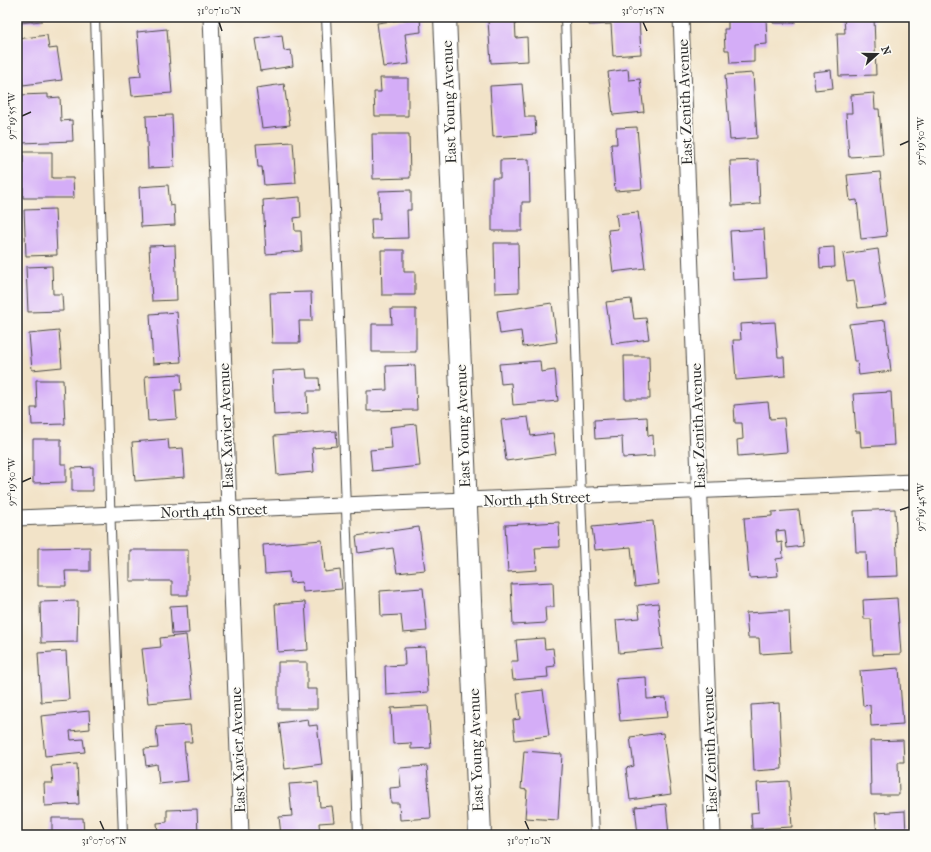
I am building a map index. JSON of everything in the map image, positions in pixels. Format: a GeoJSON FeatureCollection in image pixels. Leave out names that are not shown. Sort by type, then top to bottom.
{"type":"FeatureCollection","features":[{"type":"Feature","properties":{"kind":"street","name":"East Xavier Avenue"},"geometry":{"type":"LineString","coordinates":[[211,17],[241,835]]}},
{"type":"Feature","properties":{"kind":"street","name":"East Young Avenue"},"geometry":{"type":"LineString","coordinates":[[446,17],[480,835]]}},
{"type":"Feature","properties":{"kind":"street","name":"East Zenith Avenue"},"geometry":{"type":"LineString","coordinates":[[681,17],[714,835]]}},
{"type":"Feature","properties":{"kind":"street","name":"North 4th Street"},"geometry":{"type":"LineString","coordinates":[[17,518],[466,502],[914,482]]}},
{"type":"Feature","properties":{"kind":"lane"},"geometry":{"type":"LineString","coordinates":[[95,17],[111,515],[124,835]]}},
{"type":"Feature","properties":{"kind":"lane"},"geometry":{"type":"LineString","coordinates":[[326,17],[335,209],[358,835]]}},
{"type":"Feature","properties":{"kind":"lane"},"geometry":{"type":"LineString","coordinates":[[565,17],[581,497],[595,835]]}},
{"type":"Feature","properties":{"kind":"building"},"geometry":{"type":"Polygon","coordinates":[[[19,17],[42,17],[42,21],[19,23],[19,17]]]}},
{"type":"Feature","properties":{"kind":"building"},"geometry":{"type":"Polygon","coordinates":[[[420,17],[421,32],[405,34],[409,64],[383,67],[377,23],[420,17]]]}},
{"type":"Feature","properties":{"kind":"building"},"geometry":{"type":"Polygon","coordinates":[[[588,17],[639,17],[641,54],[613,56],[611,24],[589,25],[588,17]]]}},
{"type":"Feature","properties":{"kind":"building"},"geometry":{"type":"Polygon","coordinates":[[[728,17],[766,17],[767,44],[754,45],[754,62],[730,63],[729,50],[725,50],[724,29],[728,29],[728,17]]]}},
{"type":"Feature","properties":{"kind":"building"},"geometry":{"type":"Polygon","coordinates":[[[773,17],[795,17],[795,23],[773,23],[773,17]]]}},
{"type":"Feature","properties":{"kind":"building"},"geometry":{"type":"Polygon","coordinates":[[[844,17],[874,17],[876,75],[839,76],[837,33],[845,33],[844,17]]]}},
{"type":"Feature","properties":{"kind":"building"},"geometry":{"type":"Polygon","coordinates":[[[515,19],[516,38],[527,37],[528,61],[491,63],[488,21],[515,19]]]}},
{"type":"Feature","properties":{"kind":"building"},"geometry":{"type":"Polygon","coordinates":[[[167,29],[172,93],[132,96],[130,77],[141,76],[137,32],[167,29]]]}},
{"type":"Feature","properties":{"kind":"building"},"geometry":{"type":"Polygon","coordinates":[[[47,35],[49,49],[57,48],[62,80],[23,85],[17,39],[47,35]]]}},
{"type":"Feature","properties":{"kind":"building"},"geometry":{"type":"Polygon","coordinates":[[[282,35],[284,51],[291,50],[293,66],[260,71],[255,39],[282,35]]]}},
{"type":"Feature","properties":{"kind":"building"},"geometry":{"type":"Polygon","coordinates":[[[628,69],[629,80],[640,79],[644,112],[613,115],[608,72],[628,69]]]}},
{"type":"Feature","properties":{"kind":"building"},"geometry":{"type":"Polygon","coordinates":[[[831,70],[833,88],[815,90],[813,72],[831,70]]]}},
{"type":"Feature","properties":{"kind":"building"},"geometry":{"type":"Polygon","coordinates":[[[753,73],[757,138],[730,140],[725,75],[753,73]]]}},
{"type":"Feature","properties":{"kind":"building"},"geometry":{"type":"Polygon","coordinates":[[[380,78],[408,78],[408,116],[375,116],[374,92],[381,92],[380,78]]]}},
{"type":"Feature","properties":{"kind":"building"},"geometry":{"type":"Polygon","coordinates":[[[284,84],[290,125],[262,128],[256,88],[284,84]]]}},
{"type":"Feature","properties":{"kind":"building"},"geometry":{"type":"Polygon","coordinates":[[[522,84],[525,117],[535,117],[536,134],[493,137],[490,86],[522,84]]]}},
{"type":"Feature","properties":{"kind":"building"},"geometry":{"type":"Polygon","coordinates":[[[874,93],[875,109],[879,109],[883,155],[849,157],[846,113],[852,113],[851,95],[874,93]]]}},
{"type":"Feature","properties":{"kind":"building"},"geometry":{"type":"Polygon","coordinates":[[[48,94],[48,98],[60,97],[61,121],[72,120],[73,141],[21,143],[19,95],[48,94]]]}},
{"type":"Feature","properties":{"kind":"building"},"geometry":{"type":"Polygon","coordinates":[[[172,115],[174,167],[148,168],[146,116],[172,115]]]}},
{"type":"Feature","properties":{"kind":"building"},"geometry":{"type":"Polygon","coordinates":[[[637,127],[642,189],[615,191],[611,144],[617,144],[616,128],[637,127]]]}},
{"type":"Feature","properties":{"kind":"building"},"geometry":{"type":"Polygon","coordinates":[[[372,134],[409,134],[410,178],[373,179],[372,134]]]}},
{"type":"Feature","properties":{"kind":"building"},"geometry":{"type":"Polygon","coordinates":[[[293,142],[296,183],[264,185],[262,167],[258,167],[256,144],[293,142]]]}},
{"type":"Feature","properties":{"kind":"building"},"geometry":{"type":"Polygon","coordinates":[[[23,152],[52,152],[52,178],[73,178],[74,198],[23,198],[23,152]]]}},
{"type":"Feature","properties":{"kind":"building"},"geometry":{"type":"Polygon","coordinates":[[[529,159],[530,202],[522,202],[522,231],[492,231],[492,178],[500,178],[500,160],[529,159]]]}},
{"type":"Feature","properties":{"kind":"building"},"geometry":{"type":"Polygon","coordinates":[[[758,160],[760,204],[732,206],[730,161],[758,160]]]}},
{"type":"Feature","properties":{"kind":"building"},"geometry":{"type":"Polygon","coordinates":[[[880,172],[887,236],[861,239],[857,200],[850,201],[847,175],[880,172]]]}},
{"type":"Feature","properties":{"kind":"building"},"geometry":{"type":"Polygon","coordinates":[[[168,185],[170,206],[174,205],[175,225],[141,227],[139,187],[168,185]]]}},
{"type":"Feature","properties":{"kind":"building"},"geometry":{"type":"Polygon","coordinates":[[[411,190],[411,210],[407,210],[408,238],[372,239],[371,219],[380,219],[379,191],[411,190]]]}},
{"type":"Feature","properties":{"kind":"building"},"geometry":{"type":"Polygon","coordinates":[[[300,197],[301,217],[294,218],[295,231],[301,231],[302,251],[266,254],[263,200],[300,197]]]}},
{"type":"Feature","properties":{"kind":"building"},"geometry":{"type":"Polygon","coordinates":[[[55,209],[57,255],[26,256],[24,210],[55,209]]]}},
{"type":"Feature","properties":{"kind":"building"},"geometry":{"type":"Polygon","coordinates":[[[638,212],[645,268],[613,272],[608,230],[618,229],[616,214],[638,212]]]}},
{"type":"Feature","properties":{"kind":"building"},"geometry":{"type":"Polygon","coordinates":[[[764,229],[767,278],[733,280],[730,231],[764,229]]]}},
{"type":"Feature","properties":{"kind":"building"},"geometry":{"type":"Polygon","coordinates":[[[494,243],[518,243],[519,292],[495,293],[494,243]]]}},
{"type":"Feature","properties":{"kind":"building"},"geometry":{"type":"Polygon","coordinates":[[[175,245],[177,300],[152,301],[149,246],[175,245]]]}},
{"type":"Feature","properties":{"kind":"building"},"geometry":{"type":"Polygon","coordinates":[[[834,247],[835,267],[820,268],[819,248],[834,247]]]}},
{"type":"Feature","properties":{"kind":"building"},"geometry":{"type":"Polygon","coordinates":[[[878,249],[886,305],[858,308],[854,280],[847,281],[843,254],[878,249]]]}},
{"type":"Feature","properties":{"kind":"building"},"geometry":{"type":"Polygon","coordinates":[[[381,250],[404,250],[404,272],[415,272],[415,295],[382,295],[381,250]]]}},
{"type":"Feature","properties":{"kind":"building"},"geometry":{"type":"Polygon","coordinates":[[[52,266],[53,294],[62,294],[63,311],[28,312],[26,267],[52,266]]]}},
{"type":"Feature","properties":{"kind":"building"},"geometry":{"type":"Polygon","coordinates":[[[311,292],[312,321],[299,321],[300,343],[272,343],[270,293],[311,292]]]}},
{"type":"Feature","properties":{"kind":"building"},"geometry":{"type":"Polygon","coordinates":[[[631,299],[634,319],[646,318],[649,339],[612,344],[606,302],[631,299]]]}},
{"type":"Feature","properties":{"kind":"building"},"geometry":{"type":"Polygon","coordinates":[[[552,303],[557,342],[523,347],[521,331],[500,334],[497,311],[552,303]]]}},
{"type":"Feature","properties":{"kind":"building"},"geometry":{"type":"Polygon","coordinates":[[[391,309],[416,309],[416,352],[372,352],[372,324],[392,324],[391,309]]]}},
{"type":"Feature","properties":{"kind":"building"},"geometry":{"type":"Polygon","coordinates":[[[177,312],[181,362],[153,364],[150,314],[177,312]]]}},
{"type":"Feature","properties":{"kind":"building"},"geometry":{"type":"Polygon","coordinates":[[[885,320],[891,371],[859,375],[857,361],[854,361],[849,324],[885,320]]]}},
{"type":"Feature","properties":{"kind":"building"},"geometry":{"type":"Polygon","coordinates":[[[775,322],[778,357],[784,357],[785,376],[736,380],[733,340],[741,340],[740,324],[775,322]]]}},
{"type":"Feature","properties":{"kind":"building"},"geometry":{"type":"Polygon","coordinates":[[[59,331],[62,367],[32,370],[29,334],[59,331]]]}},
{"type":"Feature","properties":{"kind":"building"},"geometry":{"type":"Polygon","coordinates":[[[624,356],[649,356],[650,399],[625,399],[624,356]]]}},
{"type":"Feature","properties":{"kind":"building"},"geometry":{"type":"Polygon","coordinates":[[[540,361],[541,372],[555,370],[558,401],[513,405],[511,383],[501,384],[499,364],[540,361]]]}},
{"type":"Feature","properties":{"kind":"building"},"geometry":{"type":"Polygon","coordinates":[[[415,365],[417,410],[367,411],[367,391],[387,390],[386,366],[415,365]]]}},
{"type":"Feature","properties":{"kind":"building"},"geometry":{"type":"Polygon","coordinates":[[[306,369],[307,378],[319,378],[320,391],[307,391],[308,413],[274,415],[272,371],[306,369]]]}},
{"type":"Feature","properties":{"kind":"building"},"geometry":{"type":"Polygon","coordinates":[[[181,374],[182,390],[175,390],[177,419],[148,421],[145,376],[181,374]]]}},
{"type":"Feature","properties":{"kind":"building"},"geometry":{"type":"Polygon","coordinates":[[[36,380],[63,380],[65,424],[32,425],[31,408],[37,408],[36,380]]]}},
{"type":"Feature","properties":{"kind":"building"},"geometry":{"type":"Polygon","coordinates":[[[891,392],[894,445],[861,447],[860,432],[856,432],[853,394],[891,392]]]}},
{"type":"Feature","properties":{"kind":"building"},"geometry":{"type":"Polygon","coordinates":[[[768,402],[770,419],[784,418],[787,452],[738,456],[737,440],[743,439],[742,423],[735,423],[734,405],[768,402]]]}},
{"type":"Feature","properties":{"kind":"building"},"geometry":{"type":"Polygon","coordinates":[[[528,417],[531,436],[553,433],[556,454],[506,461],[501,420],[528,417]]]}},
{"type":"Feature","properties":{"kind":"building"},"geometry":{"type":"Polygon","coordinates":[[[647,417],[648,436],[653,435],[654,456],[623,458],[622,437],[595,439],[594,420],[647,417]]]}},
{"type":"Feature","properties":{"kind":"building"},"geometry":{"type":"Polygon","coordinates":[[[416,424],[420,466],[372,471],[370,450],[392,448],[390,427],[416,424]]]}},
{"type":"Feature","properties":{"kind":"building"},"geometry":{"type":"Polygon","coordinates":[[[336,431],[337,446],[312,448],[314,472],[277,475],[274,436],[336,431]]]}},
{"type":"Feature","properties":{"kind":"building"},"geometry":{"type":"Polygon","coordinates":[[[33,439],[61,439],[61,464],[66,464],[66,482],[33,483],[33,439]]]}},
{"type":"Feature","properties":{"kind":"building"},"geometry":{"type":"Polygon","coordinates":[[[168,439],[169,449],[183,448],[185,477],[135,481],[132,442],[168,439]]]}},
{"type":"Feature","properties":{"kind":"building"},"geometry":{"type":"Polygon","coordinates":[[[93,467],[93,491],[72,491],[72,468],[93,467]]]}},
{"type":"Feature","properties":{"kind":"building"},"geometry":{"type":"Polygon","coordinates":[[[895,509],[898,576],[867,577],[866,552],[856,552],[854,511],[895,509]]]}},
{"type":"Feature","properties":{"kind":"building"},"geometry":{"type":"Polygon","coordinates":[[[799,510],[803,546],[787,548],[785,530],[776,531],[777,543],[782,542],[783,558],[776,559],[778,576],[749,578],[744,518],[772,516],[772,512],[799,510]]]}},
{"type":"Feature","properties":{"kind":"building"},"geometry":{"type":"Polygon","coordinates":[[[653,521],[659,584],[635,587],[631,547],[595,550],[592,527],[653,521]]]}},
{"type":"Feature","properties":{"kind":"building"},"geometry":{"type":"Polygon","coordinates":[[[559,522],[560,547],[535,548],[537,570],[508,572],[505,525],[559,522]]]}},
{"type":"Feature","properties":{"kind":"building"},"geometry":{"type":"Polygon","coordinates":[[[419,527],[425,570],[397,573],[393,548],[358,553],[356,536],[419,527]]]}},
{"type":"Feature","properties":{"kind":"building"},"geometry":{"type":"Polygon","coordinates":[[[322,540],[325,572],[340,570],[342,589],[303,592],[302,582],[290,583],[289,572],[265,574],[263,545],[322,540]]]}},
{"type":"Feature","properties":{"kind":"building"},"geometry":{"type":"Polygon","coordinates":[[[90,547],[90,571],[65,571],[66,586],[38,586],[38,548],[90,547]]]}},
{"type":"Feature","properties":{"kind":"building"},"geometry":{"type":"Polygon","coordinates":[[[130,550],[188,550],[188,595],[172,595],[172,581],[130,581],[130,550]]]}},
{"type":"Feature","properties":{"kind":"building"},"geometry":{"type":"Polygon","coordinates":[[[553,582],[554,607],[545,607],[546,623],[513,625],[511,584],[553,582]]]}},
{"type":"Feature","properties":{"kind":"building"},"geometry":{"type":"Polygon","coordinates":[[[423,588],[427,631],[403,633],[401,615],[381,616],[380,591],[423,588]]]}},
{"type":"Feature","properties":{"kind":"building"},"geometry":{"type":"Polygon","coordinates":[[[897,598],[901,654],[873,655],[871,619],[864,619],[863,600],[897,598]]]}},
{"type":"Feature","properties":{"kind":"building"},"geometry":{"type":"Polygon","coordinates":[[[78,601],[77,642],[41,643],[40,602],[78,601]]]}},
{"type":"Feature","properties":{"kind":"building"},"geometry":{"type":"Polygon","coordinates":[[[305,602],[308,650],[278,652],[275,604],[305,602]]]}},
{"type":"Feature","properties":{"kind":"building"},"geometry":{"type":"Polygon","coordinates":[[[658,603],[663,649],[619,653],[616,620],[640,618],[638,605],[658,603]]]}},
{"type":"Feature","properties":{"kind":"building"},"geometry":{"type":"Polygon","coordinates":[[[187,605],[189,633],[172,634],[170,606],[187,605]]]}},
{"type":"Feature","properties":{"kind":"building"},"geometry":{"type":"Polygon","coordinates":[[[789,611],[791,652],[760,654],[759,638],[748,638],[746,613],[789,611]]]}},
{"type":"Feature","properties":{"kind":"building"},"geometry":{"type":"Polygon","coordinates":[[[186,635],[193,699],[148,703],[142,649],[161,647],[160,638],[186,635]]]}},
{"type":"Feature","properties":{"kind":"building"},"geometry":{"type":"Polygon","coordinates":[[[544,638],[545,649],[553,648],[555,666],[547,667],[548,677],[513,680],[511,661],[518,661],[516,640],[544,638]]]}},
{"type":"Feature","properties":{"kind":"building"},"geometry":{"type":"Polygon","coordinates":[[[425,647],[428,692],[386,695],[385,666],[405,665],[404,648],[425,647]]]}},
{"type":"Feature","properties":{"kind":"building"},"geometry":{"type":"Polygon","coordinates":[[[66,651],[69,700],[41,702],[38,653],[66,651]]]}},
{"type":"Feature","properties":{"kind":"building"},"geometry":{"type":"Polygon","coordinates":[[[278,662],[307,662],[307,689],[317,689],[317,709],[278,709],[278,662]]]}},
{"type":"Feature","properties":{"kind":"building"},"geometry":{"type":"Polygon","coordinates":[[[899,668],[903,724],[871,726],[870,705],[863,706],[860,671],[899,668]]]}},
{"type":"Feature","properties":{"kind":"building"},"geometry":{"type":"Polygon","coordinates":[[[646,677],[647,699],[666,698],[668,717],[620,721],[616,679],[646,677]]]}},
{"type":"Feature","properties":{"kind":"building"},"geometry":{"type":"Polygon","coordinates":[[[543,690],[549,736],[515,740],[513,720],[520,719],[517,693],[543,690]]]}},
{"type":"Feature","properties":{"kind":"building"},"geometry":{"type":"Polygon","coordinates":[[[779,703],[782,769],[754,771],[751,705],[779,703]]]}},
{"type":"Feature","properties":{"kind":"building"},"geometry":{"type":"Polygon","coordinates":[[[428,706],[431,748],[411,749],[411,743],[393,744],[391,708],[428,706]]]}},
{"type":"Feature","properties":{"kind":"building"},"geometry":{"type":"Polygon","coordinates":[[[89,711],[90,729],[70,731],[71,740],[83,739],[85,752],[45,756],[41,716],[89,711]]]}},
{"type":"Feature","properties":{"kind":"building"},"geometry":{"type":"Polygon","coordinates":[[[308,719],[309,726],[317,725],[322,764],[285,769],[279,723],[308,719]]]}},
{"type":"Feature","properties":{"kind":"building"},"geometry":{"type":"Polygon","coordinates":[[[190,725],[192,742],[184,742],[188,781],[159,784],[157,764],[146,766],[144,749],[158,748],[156,727],[190,725]]]}},
{"type":"Feature","properties":{"kind":"building"},"geometry":{"type":"Polygon","coordinates":[[[663,733],[671,794],[630,800],[626,768],[634,766],[630,737],[663,733]]]}},
{"type":"Feature","properties":{"kind":"building"},"geometry":{"type":"Polygon","coordinates":[[[903,740],[904,762],[898,762],[899,795],[871,795],[870,741],[903,740]]]}},
{"type":"Feature","properties":{"kind":"building"},"geometry":{"type":"Polygon","coordinates":[[[524,751],[562,754],[558,820],[525,818],[527,790],[521,789],[524,751]]]}},
{"type":"Feature","properties":{"kind":"building"},"geometry":{"type":"Polygon","coordinates":[[[77,764],[79,804],[45,806],[44,783],[53,783],[51,766],[77,764]]]}},
{"type":"Feature","properties":{"kind":"building"},"geometry":{"type":"Polygon","coordinates":[[[427,766],[431,818],[400,820],[399,803],[391,803],[390,788],[401,787],[399,768],[427,766]]]}},
{"type":"Feature","properties":{"kind":"building"},"geometry":{"type":"Polygon","coordinates":[[[789,781],[792,827],[752,829],[751,813],[759,812],[757,783],[789,781]]]}},
{"type":"Feature","properties":{"kind":"building"},"geometry":{"type":"Polygon","coordinates":[[[318,782],[320,807],[332,806],[334,822],[319,823],[320,835],[281,835],[279,817],[292,816],[289,784],[318,782]]]}},
{"type":"Feature","properties":{"kind":"building"},"geometry":{"type":"Polygon","coordinates":[[[666,804],[669,835],[638,835],[635,807],[666,804]]]}},
{"type":"Feature","properties":{"kind":"building"},"geometry":{"type":"Polygon","coordinates":[[[197,809],[198,835],[158,835],[157,823],[167,822],[167,810],[197,809]]]}},
{"type":"Feature","properties":{"kind":"building"},"geometry":{"type":"Polygon","coordinates":[[[905,811],[906,835],[877,835],[875,813],[905,811]]]}},
{"type":"Feature","properties":{"kind":"building"},"geometry":{"type":"Polygon","coordinates":[[[52,818],[83,818],[84,835],[52,835],[52,818]]]}},
{"type":"Feature","properties":{"kind":"building"},"geometry":{"type":"Polygon","coordinates":[[[394,831],[395,835],[372,835],[372,833],[394,831]]]}},
{"type":"Feature","properties":{"kind":"building"},"geometry":{"type":"Polygon","coordinates":[[[549,832],[549,835],[526,835],[526,834],[549,832]]]}}]}
